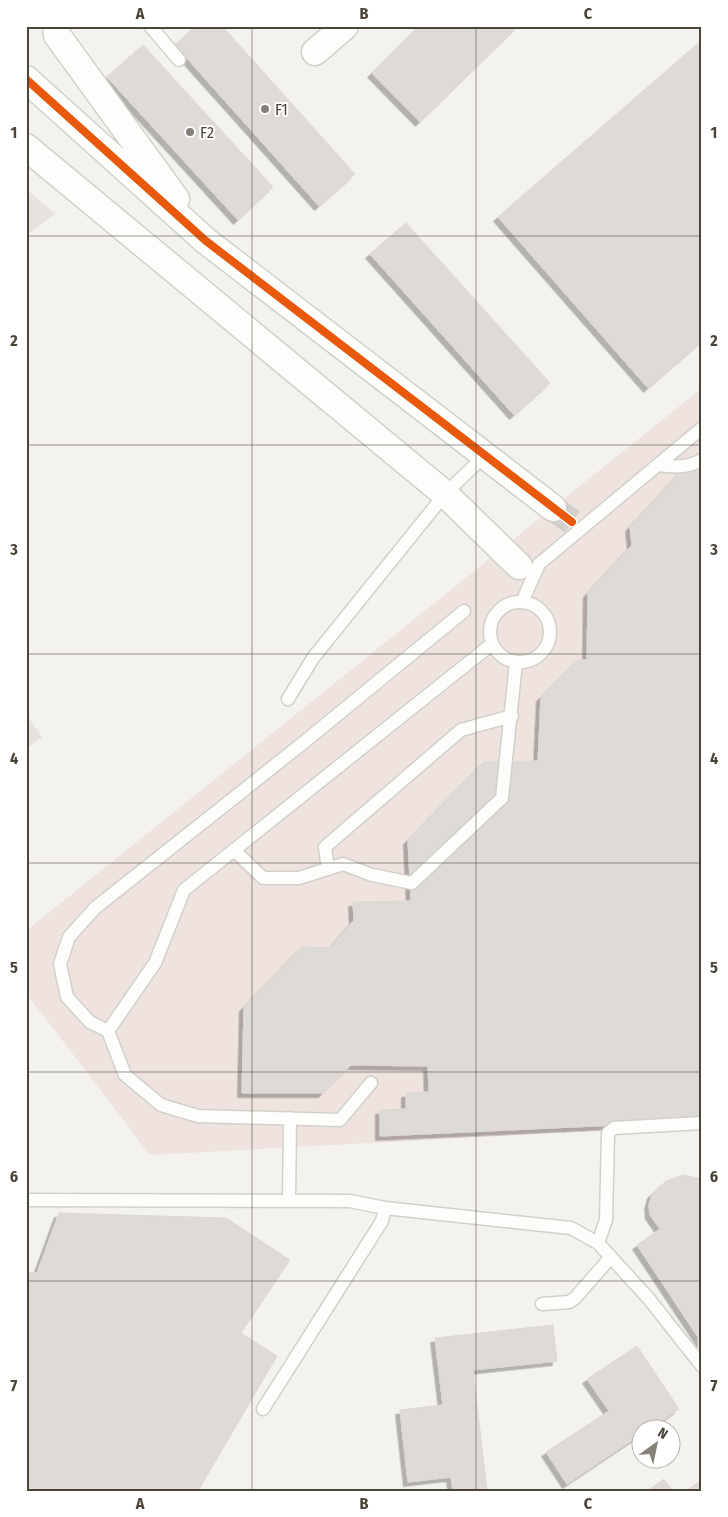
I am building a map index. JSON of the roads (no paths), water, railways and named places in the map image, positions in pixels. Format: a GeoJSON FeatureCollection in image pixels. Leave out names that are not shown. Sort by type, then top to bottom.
{"type":"FeatureCollection","features":[{"type":"Feature","properties":{"kind":"street"},"geometry":{"type":"LineString","coordinates":[[56,26],[57,35],[206,240]]}},
{"type":"Feature","properties":{"kind":"street"},"geometry":{"type":"LineString","coordinates":[[315,52],[345,26]]}},
{"type":"Feature","properties":{"kind":"street"},"geometry":{"type":"LineString","coordinates":[[26,79],[206,240],[553,508]]}},
{"type":"Feature","properties":{"kind":"street"},"geometry":{"type":"LineString","coordinates":[[26,147],[445,494],[519,566]]}},
{"type":"Feature","properties":{"kind":"lane"},"geometry":{"type":"LineString","coordinates":[[150,26],[178,60]]}},
{"type":"Feature","properties":{"kind":"lane"},"geometry":{"type":"LineString","coordinates":[[522,602],[539,564],[702,428]]}},
{"type":"Feature","properties":{"kind":"lane"},"geometry":{"type":"LineString","coordinates":[[288,699],[312,658],[445,494],[484,456]]}},
{"type":"Feature","properties":{"kind":"lane"},"geometry":{"type":"LineString","coordinates":[[658,465],[687,466],[702,460]]}},
{"type":"Feature","properties":{"kind":"lane"},"geometry":{"type":"LineString","coordinates":[[522,602],[540,609],[550,625],[550,634],[543,652],[527,662],[516,662],[502,656],[492,644],[491,624],[496,614],[503,607],[522,602]]}},
{"type":"Feature","properties":{"kind":"lane"},"geometry":{"type":"LineString","coordinates":[[370,1083],[340,1120],[198,1116],[160,1105],[125,1075],[108,1031],[90,1022],[67,997],[60,964],[69,937],[95,908],[303,743],[464,611]]}},
{"type":"Feature","properties":{"kind":"lane"},"geometry":{"type":"LineString","coordinates":[[108,1031],[155,963],[184,890],[492,644]]}},
{"type":"Feature","properties":{"kind":"lane"},"geometry":{"type":"LineString","coordinates":[[234,850],[263,878],[298,878],[343,864],[372,875],[412,882],[502,798],[512,716],[516,662]]}},
{"type":"Feature","properties":{"kind":"lane"},"geometry":{"type":"LineString","coordinates":[[328,868],[325,847],[460,730],[512,716]]}},
{"type":"Feature","properties":{"kind":"lane"},"geometry":{"type":"LineString","coordinates":[[289,1201],[290,1118]]}},
{"type":"Feature","properties":{"kind":"lane"},"geometry":{"type":"LineString","coordinates":[[598,1243],[606,1220],[608,1133],[614,1128],[702,1122]]}},
{"type":"Feature","properties":{"kind":"lane"},"geometry":{"type":"LineString","coordinates":[[26,1200],[350,1201],[385,1208],[571,1228],[598,1243],[649,1299],[702,1366]]}},
{"type":"Feature","properties":{"kind":"lane"},"geometry":{"type":"LineString","coordinates":[[263,1409],[382,1221],[385,1208]]}},
{"type":"Feature","properties":{"kind":"lane"},"geometry":{"type":"LineString","coordinates":[[542,1304],[568,1302],[575,1298],[611,1257]]}},
{"type":"Feature","properties":{"kind":"tunnel"},"geometry":{"type":"LineString","coordinates":[[553,508],[572,522]]}},
{"type":"Feature","properties":{"kind":"place","name":"F1"},"geometry":{"type":"Point","coordinates":[265,109]}},
{"type":"Feature","properties":{"kind":"place","name":"F2"},"geometry":{"type":"Point","coordinates":[190,132]}}]}
